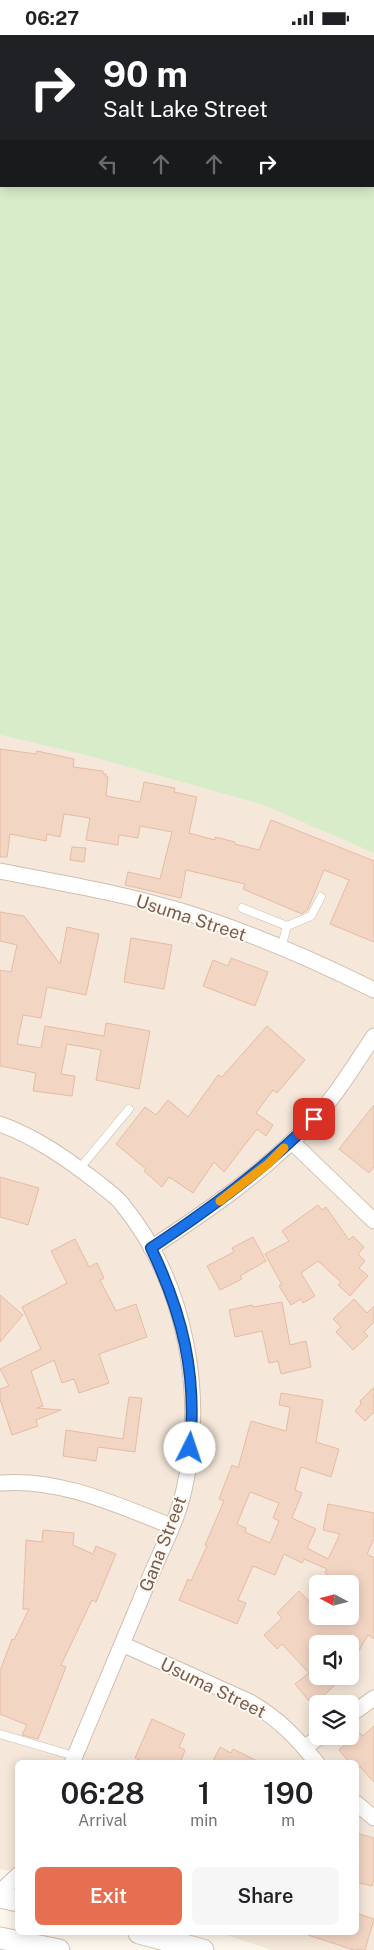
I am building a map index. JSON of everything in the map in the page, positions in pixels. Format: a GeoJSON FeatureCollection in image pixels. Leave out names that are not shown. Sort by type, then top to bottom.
{"type":"FeatureCollection","features":[{"type":"Feature","properties":{"kind":"main road"},"geometry":{"type":"LineString","coordinates":[[0,1897],[15,1900]]}},
{"type":"Feature","properties":{"kind":"main road"},"geometry":{"type":"LineString","coordinates":[[147,1935],[203,1950]]}},
{"type":"Feature","properties":{"kind":"main road"},"geometry":{"type":"LineString","coordinates":[[10,1939],[59,1950]]}},
{"type":"Feature","properties":{"kind":"street","name":"Usuma Street"},"geometry":{"type":"LineString","coordinates":[[0,871],[98,890],[181,911],[281,948],[374,990]]}},
{"type":"Feature","properties":{"kind":"street"},"geometry":{"type":"LineString","coordinates":[[151,1248],[238,1188],[292,1142],[314,1119],[374,1036]]}},
{"type":"Feature","properties":{"kind":"street","name":"Gana Street"},"geometry":{"type":"LineString","coordinates":[[0,1125],[34,1139],[80,1169],[122,1203],[151,1248],[166,1278],[176,1307],[191,1375],[193,1404],[189,1464],[183,1493],[122,1645],[73,1759]]}},
{"type":"Feature","properties":{"kind":"street"},"geometry":{"type":"LineString","coordinates":[[292,1142],[374,1221]]}},
{"type":"Feature","properties":{"kind":"street"},"geometry":{"type":"LineString","coordinates":[[0,1483],[15,1481],[39,1483],[91,1495],[171,1526]]}},
{"type":"Feature","properties":{"kind":"street","name":"Usuma Street"},"geometry":{"type":"LineString","coordinates":[[122,1645],[250,1702],[285,1725],[315,1760]]}},
{"type":"Feature","properties":{"kind":"street"},"geometry":{"type":"LineString","coordinates":[[359,1709],[374,1699]]}},
{"type":"Feature","properties":{"kind":"street"},"geometry":{"type":"LineString","coordinates":[[305,1747],[309,1744]]}},
{"type":"Feature","properties":{"kind":"street"},"geometry":{"type":"LineString","coordinates":[[359,1806],[374,1818]]}},
{"type":"Feature","properties":{"kind":"street"},"geometry":{"type":"LineString","coordinates":[[0,1892],[15,1878]]}},
{"type":"Feature","properties":{"kind":"lane"},"geometry":{"type":"LineString","coordinates":[[242,909],[287,926],[311,916],[321,897]]}},
{"type":"Feature","properties":{"kind":"lane"},"geometry":{"type":"LineString","coordinates":[[281,948],[287,926]]}},
{"type":"Feature","properties":{"kind":"lane"},"geometry":{"type":"LineString","coordinates":[[80,1169],[129,1109]]}},
{"type":"Feature","properties":{"kind":"lane"},"geometry":{"type":"LineString","coordinates":[[0,1734],[73,1759]]}},
{"type":"Feature","properties":{"kind":"shaded area"},"geometry":{"type":"Polygon","coordinates":[[[0,735],[85,755],[263,805],[374,853],[374,1950],[271,1950],[227,1935],[359,1935],[359,1760],[15,1760],[15,1872],[0,1869],[0,735]]]}},
{"type":"Feature","properties":{"kind":"green space"},"geometry":{"type":"Polygon","coordinates":[[[0,187],[374,187],[374,853],[263,805],[85,755],[0,735],[0,187]]]}},
{"type":"Feature","properties":{"kind":"building"},"geometry":{"type":"Polygon","coordinates":[[[0,749],[36,754],[37,751],[74,759],[73,767],[103,771],[103,774],[106,774],[106,777],[108,777],[106,796],[140,802],[144,782],[175,788],[174,792],[197,797],[189,833],[215,840],[215,837],[259,850],[271,820],[374,861],[374,942],[330,924],[349,880],[324,870],[308,909],[302,914],[243,889],[245,884],[186,870],[181,898],[125,885],[128,872],[160,879],[172,832],[140,826],[138,838],[119,835],[118,845],[86,840],[90,818],[64,814],[60,837],[47,834],[46,841],[10,834],[7,857],[0,857],[0,749]]]}},
{"type":"Feature","properties":{"kind":"building"},"geometry":{"type":"Polygon","coordinates":[[[72,847],[86,848],[84,862],[70,860],[72,847]]]}},
{"type":"Feature","properties":{"kind":"building"},"geometry":{"type":"Polygon","coordinates":[[[0,912],[24,916],[60,964],[67,927],[99,934],[86,995],[47,987],[41,1018],[23,1015],[17,1044],[41,1048],[45,1026],[104,1036],[106,1023],[150,1031],[139,1089],[96,1080],[101,1050],[67,1044],[61,1074],[75,1076],[72,1096],[33,1091],[36,1073],[0,1066],[0,970],[11,972],[17,945],[0,941],[0,912]]]}},
{"type":"Feature","properties":{"kind":"building"},"geometry":{"type":"Polygon","coordinates":[[[131,938],[172,945],[164,989],[124,982],[131,938]]]}},
{"type":"Feature","properties":{"kind":"building"},"geometry":{"type":"Polygon","coordinates":[[[231,958],[268,972],[255,1006],[203,986],[213,960],[228,966],[231,958]]]}},
{"type":"Feature","properties":{"kind":"building"},"geometry":{"type":"Polygon","coordinates":[[[267,1026],[305,1060],[277,1093],[273,1090],[256,1113],[273,1125],[266,1136],[257,1129],[224,1172],[214,1162],[193,1193],[169,1177],[162,1187],[144,1171],[146,1169],[116,1144],[145,1107],[156,1115],[168,1100],[188,1117],[218,1075],[222,1077],[267,1026]]]}},
{"type":"Feature","properties":{"kind":"building"},"geometry":{"type":"Polygon","coordinates":[[[374,1105],[374,1167],[369,1173],[339,1149],[374,1105]]]}},
{"type":"Feature","properties":{"kind":"building"},"geometry":{"type":"Polygon","coordinates":[[[0,1177],[39,1188],[28,1225],[0,1217],[0,1177]]]}},
{"type":"Feature","properties":{"kind":"building"},"geometry":{"type":"Polygon","coordinates":[[[318,1205],[322,1210],[326,1207],[349,1240],[353,1236],[364,1247],[358,1254],[365,1261],[359,1268],[368,1276],[350,1296],[338,1285],[341,1282],[318,1261],[301,1273],[315,1296],[303,1303],[301,1299],[291,1305],[279,1286],[282,1285],[265,1254],[289,1241],[282,1231],[318,1205]]]}},
{"type":"Feature","properties":{"kind":"building"},"geometry":{"type":"Polygon","coordinates":[[[253,1237],[266,1261],[240,1276],[242,1279],[220,1290],[207,1266],[234,1252],[232,1248],[253,1237]]]}},
{"type":"Feature","properties":{"kind":"building"},"geometry":{"type":"Polygon","coordinates":[[[75,1239],[89,1267],[97,1263],[104,1278],[100,1280],[116,1311],[136,1304],[147,1337],[99,1354],[109,1383],[79,1393],[74,1379],[62,1383],[54,1360],[31,1371],[43,1406],[37,1408],[61,1410],[36,1420],[38,1426],[12,1435],[0,1399],[0,1389],[9,1386],[0,1369],[41,1349],[22,1307],[67,1283],[51,1251],[75,1239]]]}},
{"type":"Feature","properties":{"kind":"building"},"geometry":{"type":"Polygon","coordinates":[[[0,1295],[23,1315],[0,1342],[0,1295]]]}},
{"type":"Feature","properties":{"kind":"building"},"geometry":{"type":"Polygon","coordinates":[[[354,1299],[367,1313],[374,1306],[374,1322],[364,1332],[368,1336],[353,1350],[336,1332],[341,1327],[333,1319],[354,1299]]]}},
{"type":"Feature","properties":{"kind":"building"},"geometry":{"type":"Polygon","coordinates":[[[282,1302],[290,1345],[306,1341],[311,1367],[281,1374],[278,1361],[269,1363],[262,1331],[235,1337],[229,1310],[252,1305],[253,1307],[282,1302]]]}},
{"type":"Feature","properties":{"kind":"building"},"geometry":{"type":"Polygon","coordinates":[[[374,1387],[374,1412],[365,1421],[355,1411],[361,1404],[360,1401],[374,1387]]]}},
{"type":"Feature","properties":{"kind":"building"},"geometry":{"type":"Polygon","coordinates":[[[281,1393],[323,1400],[316,1442],[339,1449],[331,1477],[301,1467],[295,1490],[302,1493],[292,1518],[316,1529],[307,1548],[328,1559],[340,1534],[323,1530],[328,1504],[374,1513],[374,1539],[367,1554],[374,1558],[374,1639],[368,1635],[359,1650],[359,1635],[309,1635],[309,1673],[282,1644],[277,1649],[264,1635],[282,1618],[277,1613],[299,1591],[309,1601],[309,1625],[359,1625],[359,1575],[328,1575],[325,1573],[327,1569],[304,1559],[302,1563],[284,1554],[275,1575],[253,1566],[238,1600],[246,1603],[237,1624],[179,1600],[188,1579],[191,1581],[207,1546],[205,1545],[224,1501],[219,1499],[232,1465],[238,1468],[251,1421],[286,1431],[290,1407],[279,1405],[281,1393]],[[250,1492],[237,1524],[246,1528],[245,1532],[270,1543],[279,1521],[273,1518],[279,1503],[250,1492]]]}},
{"type":"Feature","properties":{"kind":"building"},"geometry":{"type":"Polygon","coordinates":[[[129,1397],[142,1398],[135,1452],[98,1447],[96,1461],[63,1456],[66,1430],[123,1439],[129,1397]]]}},
{"type":"Feature","properties":{"kind":"building"},"geometry":{"type":"Polygon","coordinates":[[[43,1530],[74,1533],[73,1545],[93,1554],[96,1546],[116,1554],[96,1602],[92,1600],[61,1665],[66,1667],[38,1739],[22,1735],[27,1725],[0,1714],[0,1671],[12,1639],[14,1640],[29,1609],[23,1609],[26,1540],[42,1542],[43,1530]]]}},
{"type":"Feature","properties":{"kind":"building"},"geometry":{"type":"Polygon","coordinates":[[[309,1673],[309,1685],[335,1685],[324,1695],[309,1695],[309,1701],[295,1684],[309,1673]]]}},
{"type":"Feature","properties":{"kind":"building"},"geometry":{"type":"Polygon","coordinates":[[[152,1719],[185,1734],[179,1747],[185,1750],[181,1760],[139,1760],[135,1758],[152,1719]]]}},
{"type":"Feature","properties":{"kind":"building"},"geometry":{"type":"Polygon","coordinates":[[[374,1726],[374,1782],[359,1768],[359,1760],[347,1760],[339,1750],[345,1745],[359,1745],[359,1732],[363,1736],[374,1726]]]}},
{"type":"Feature","properties":{"kind":"building"},"geometry":{"type":"Polygon","coordinates":[[[220,1747],[231,1753],[233,1749],[255,1760],[214,1760],[220,1747]]]}},
{"type":"Feature","properties":{"kind":"building"},"geometry":{"type":"Polygon","coordinates":[[[359,1834],[374,1838],[374,1879],[372,1886],[359,1883],[359,1834]]]}},
{"type":"Feature","properties":{"kind":"building"},"geometry":{"type":"Polygon","coordinates":[[[359,1914],[374,1919],[365,1950],[354,1950],[308,1935],[359,1935],[359,1914]]]}},
{"type":"Feature","properties":{"kind":"slow traffic"},"geometry":{"type":"LineString","coordinates":[[220,1201],[268,1164],[284,1148]]}},
{"type":"Feature","properties":{"kind":"route"},"geometry":{"type":"LineString","coordinates":[[190,1448],[193,1404],[191,1375],[176,1307],[166,1278],[151,1248],[211,1208],[268,1164],[314,1119]]}}]}
